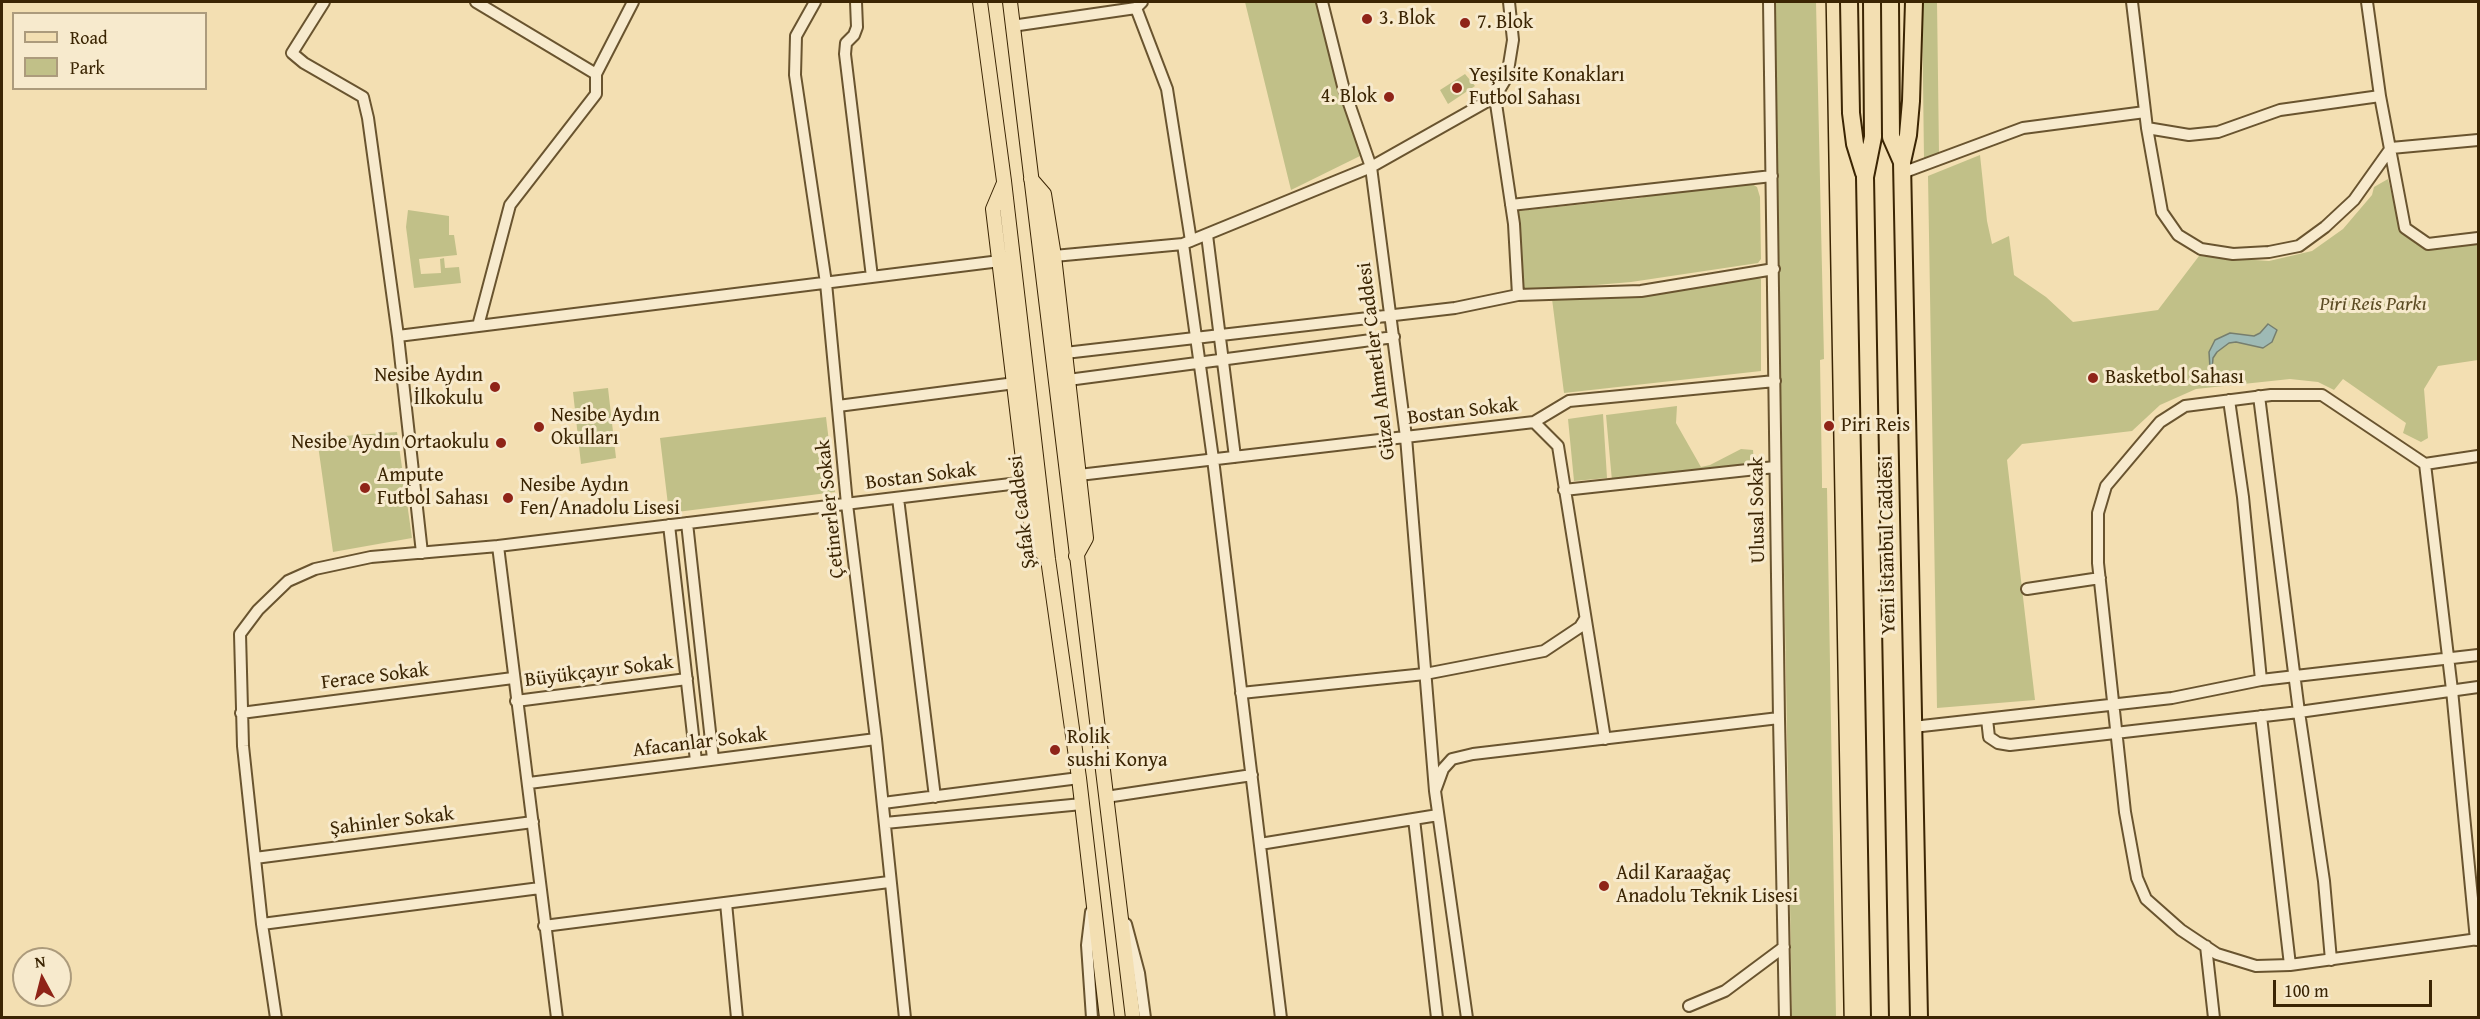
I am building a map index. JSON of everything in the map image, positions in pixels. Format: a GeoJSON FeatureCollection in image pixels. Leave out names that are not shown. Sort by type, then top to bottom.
{"type":"FeatureCollection","features":[{"type":"Feature","properties":{"kind":"highway"},"geometry":{"type":"LineString","coordinates":[[1849,2],[1851,113],[1855,144],[1865,177]]}},
{"type":"Feature","properties":{"kind":"highway","name":"Yeni İstanbul Caddesi"},"geometry":{"type":"LineString","coordinates":[[1872,2],[1874,137],[1865,177],[1880,1017]]}},
{"type":"Feature","properties":{"kind":"highway","name":"Yeni İstanbul Caddesi"},"geometry":{"type":"LineString","coordinates":[[1890,2],[1891,137],[1902,167],[1919,1017]]}},
{"type":"Feature","properties":{"kind":"highway"},"geometry":{"type":"LineString","coordinates":[[1902,167],[1911,101],[1914,2]]}},
{"type":"Feature","properties":{"kind":"main road","name":"Şafak Caddesi"},"geometry":{"type":"LineString","coordinates":[[980,2],[1004,181],[1048,559],[1079,778],[1107,1017]]}},
{"type":"Feature","properties":{"kind":"main road"},"geometry":{"type":"LineString","coordinates":[[1010,2],[1133,1017]]}},
{"type":"Feature","properties":{"kind":"main road"},"geometry":{"type":"LineString","coordinates":[[1031,179],[1044,194],[1054,256],[1086,538],[1076,556]]}},
{"type":"Feature","properties":{"kind":"main road"},"geometry":{"type":"LineString","coordinates":[[1004,181],[993,209],[1033,543],[1048,559]]}},
{"type":"Feature","properties":{"kind":"main road"},"geometry":{"type":"LineString","coordinates":[[1101,967],[1126,963]]}},
{"type":"Feature","properties":{"kind":"street"},"geometry":{"type":"LineString","coordinates":[[324,2],[292,53],[304,63],[363,97],[398,336],[422,553]]}},
{"type":"Feature","properties":{"kind":"street"},"geometry":{"type":"LineString","coordinates":[[476,2],[596,74]]}},
{"type":"Feature","properties":{"kind":"street"},"geometry":{"type":"LineString","coordinates":[[478,326],[510,205],[596,94],[596,74],[633,2]]}},
{"type":"Feature","properties":{"kind":"street","name":"Çetinerler Sokak"},"geometry":{"type":"LineString","coordinates":[[814,2],[796,36],[795,75],[826,283],[847,504],[876,738],[889,882],[905,1017]]}},
{"type":"Feature","properties":{"kind":"street"},"geometry":{"type":"LineString","coordinates":[[856,2],[858,27],[855,35],[846,43],[845,54],[872,277]]}},
{"type":"Feature","properties":{"kind":"street","name":"Güzel Ahmetler Caddesi"},"geometry":{"type":"LineString","coordinates":[[1322,2],[1343,86],[1371,167],[1406,437],[1434,791],[1467,1017]]}},
{"type":"Feature","properties":{"kind":"street"},"geometry":{"type":"LineString","coordinates":[[1054,256],[1187,243],[1371,167],[1495,97],[1507,77],[1513,40],[1509,2]]}},
{"type":"Feature","properties":{"kind":"street","name":"Ulusal Sokak"},"geometry":{"type":"LineString","coordinates":[[1769,2],[1785,1017]]}},
{"type":"Feature","properties":{"kind":"street"},"geometry":{"type":"LineString","coordinates":[[2132,2],[2147,128],[2162,212],[2178,235],[2200,249],[2233,254],[2269,252],[2299,246],[2325,227],[2354,200],[2391,148],[2478,140]]}},
{"type":"Feature","properties":{"kind":"street"},"geometry":{"type":"LineString","coordinates":[[2367,2],[2380,96],[2405,228],[2428,244],[2478,238]]}},
{"type":"Feature","properties":{"kind":"street"},"geometry":{"type":"LineString","coordinates":[[1012,26],[1139,5],[1167,89],[1281,1017]]}},
{"type":"Feature","properties":{"kind":"street"},"geometry":{"type":"LineString","coordinates":[[2147,128],[2189,135],[2218,132],[2280,110],[2380,96]]}},
{"type":"Feature","properties":{"kind":"street"},"geometry":{"type":"LineString","coordinates":[[1495,97],[1512,205],[1518,294]]}},
{"type":"Feature","properties":{"kind":"street"},"geometry":{"type":"LineString","coordinates":[[1902,167],[2023,128],[2145,112]]}},
{"type":"Feature","properties":{"kind":"street"},"geometry":{"type":"LineString","coordinates":[[1512,205],[1772,176]]}},
{"type":"Feature","properties":{"kind":"street"},"geometry":{"type":"LineString","coordinates":[[1207,235],[1235,457]]}},
{"type":"Feature","properties":{"kind":"street"},"geometry":{"type":"LineString","coordinates":[[398,336],[1000,261]]}},
{"type":"Feature","properties":{"kind":"street"},"geometry":{"type":"LineString","coordinates":[[1065,353],[1455,308],[1518,294],[1641,291],[1774,269]]}},
{"type":"Feature","properties":{"kind":"street"},"geometry":{"type":"LineString","coordinates":[[1068,380],[1394,338]]}},
{"type":"Feature","properties":{"kind":"street","name":"Bostan Sokak"},"geometry":{"type":"LineString","coordinates":[[1079,475],[1534,422],[1569,401],[1774,381]]}},
{"type":"Feature","properties":{"kind":"street"},"geometry":{"type":"LineString","coordinates":[[838,406],[1015,383]]}},
{"type":"Feature","properties":{"kind":"street"},"geometry":{"type":"LineString","coordinates":[[2425,464],[2452,690],[2477,940],[2290,965],[2256,966],[2217,954],[2181,930],[2146,899],[2137,879],[2125,812],[2100,578],[2098,513],[2106,486],[2160,422],[2185,406],[2259,396],[2322,395],[2425,464],[2478,456]]}},
{"type":"Feature","properties":{"kind":"street"},"geometry":{"type":"LineString","coordinates":[[2259,396],[2299,712],[2324,881],[2331,960]]}},
{"type":"Feature","properties":{"kind":"street"},"geometry":{"type":"LineString","coordinates":[[2229,400],[2243,496],[2261,680]]}},
{"type":"Feature","properties":{"kind":"street"},"geometry":{"type":"LineString","coordinates":[[1534,422],[1558,446],[1605,739]]}},
{"type":"Feature","properties":{"kind":"street"},"geometry":{"type":"LineString","coordinates":[[1564,490],[1775,467]]}},
{"type":"Feature","properties":{"kind":"street","name":"Bostan Sokak"},"geometry":{"type":"LineString","coordinates":[[276,1017],[262,924],[241,713],[240,634],[258,610],[288,581],[315,569],[371,557],[498,546],[1027,482]]}},
{"type":"Feature","properties":{"kind":"street"},"geometry":{"type":"LineString","coordinates":[[898,498],[935,796]]}},
{"type":"Feature","properties":{"kind":"street"},"geometry":{"type":"LineString","coordinates":[[687,523],[713,759]]}},
{"type":"Feature","properties":{"kind":"street"},"geometry":{"type":"LineString","coordinates":[[669,525],[696,761]]}},
{"type":"Feature","properties":{"kind":"street"},"geometry":{"type":"LineString","coordinates":[[498,546],[557,1017]]}},
{"type":"Feature","properties":{"kind":"street"},"geometry":{"type":"LineString","coordinates":[[2027,589],[2100,578]]}},
{"type":"Feature","properties":{"kind":"street"},"geometry":{"type":"LineString","coordinates":[[1241,693],[1425,674],[1544,651],[1580,627],[1585,619]]}},
{"type":"Feature","properties":{"kind":"street"},"geometry":{"type":"LineString","coordinates":[[1913,728],[2172,698],[2261,680],[2478,655]]}},
{"type":"Feature","properties":{"kind":"street","name":"Ferace Sokak"},"geometry":{"type":"LineString","coordinates":[[241,713],[513,678]]}},
{"type":"Feature","properties":{"kind":"street","name":"Büyükçayır Sokak"},"geometry":{"type":"LineString","coordinates":[[516,701],[687,679]]}},
{"type":"Feature","properties":{"kind":"street"},"geometry":{"type":"LineString","coordinates":[[1987,719],[1989,737],[2010,745],[2299,712],[2478,687]]}},
{"type":"Feature","properties":{"kind":"street"},"geometry":{"type":"LineString","coordinates":[[2261,716],[2290,965]]}},
{"type":"Feature","properties":{"kind":"street"},"geometry":{"type":"LineString","coordinates":[[1434,791],[1443,769],[1452,759],[1473,754],[1779,718]]}},
{"type":"Feature","properties":{"kind":"street","name":"Afacanlar Sokak"},"geometry":{"type":"LineString","coordinates":[[529,783],[876,738]]}},
{"type":"Feature","properties":{"kind":"street"},"geometry":{"type":"LineString","coordinates":[[1106,797],[1252,775]]}},
{"type":"Feature","properties":{"kind":"street"},"geometry":{"type":"LineString","coordinates":[[883,803],[1079,778]]}},
{"type":"Feature","properties":{"kind":"street"},"geometry":{"type":"LineString","coordinates":[[885,823],[1082,804]]}},
{"type":"Feature","properties":{"kind":"street"},"geometry":{"type":"LineString","coordinates":[[1260,844],[1438,815]]}},
{"type":"Feature","properties":{"kind":"street"},"geometry":{"type":"LineString","coordinates":[[1414,819],[1437,1017]]}},
{"type":"Feature","properties":{"kind":"street","name":"Şahinler Sokak"},"geometry":{"type":"LineString","coordinates":[[255,858],[533,822]]}},
{"type":"Feature","properties":{"kind":"street"},"geometry":{"type":"LineString","coordinates":[[544,926],[889,882]]}},
{"type":"Feature","properties":{"kind":"street"},"geometry":{"type":"LineString","coordinates":[[262,924],[540,888]]}},
{"type":"Feature","properties":{"kind":"street"},"geometry":{"type":"LineString","coordinates":[[1092,1017],[1087,945],[1093,896]]}},
{"type":"Feature","properties":{"kind":"street"},"geometry":{"type":"LineString","coordinates":[[1118,896],[1139,973],[1145,1017]]}},
{"type":"Feature","properties":{"kind":"street"},"geometry":{"type":"LineString","coordinates":[[726,903],[737,1017]]}},
{"type":"Feature","properties":{"kind":"street"},"geometry":{"type":"LineString","coordinates":[[2206,946],[2214,1017]]}},
{"type":"Feature","properties":{"kind":"street"},"geometry":{"type":"LineString","coordinates":[[1689,1006],[1700,1004],[1725,991],[1784,947]]}},
{"type":"Feature","properties":{"kind":"green space"},"geometry":{"type":"Polygon","coordinates":[[[1245,2],[1321,2],[1360,156],[1291,190],[1245,2]]]}},
{"type":"Feature","properties":{"kind":"green space"},"geometry":{"type":"Polygon","coordinates":[[[1774,2],[1816,2],[1824,359],[1820,360],[1822,488],[1827,488],[1836,1017],[1792,1017],[1774,2]]]}},
{"type":"Feature","properties":{"kind":"green space"},"geometry":{"type":"Polygon","coordinates":[[[1922,2],[1937,2],[1939,153],[1924,159],[1922,2]]]}},
{"type":"Feature","properties":{"kind":"green space","name":"Yeşilsite Konakları Futbol Sahası"},"geometry":{"type":"Polygon","coordinates":[[[1465,74],[1475,86],[1448,104],[1440,90],[1465,74]]]}},
{"type":"Feature","properties":{"kind":"green space","name":"Piri Reis Parkı"},"geometry":{"type":"Polygon","coordinates":[[[1980,155],[1987,221],[1992,244],[2009,236],[2014,275],[2046,297],[2073,322],[2158,310],[2199,256],[2269,261],[2312,251],[2343,229],[2372,195],[2374,187],[2388,179],[2399,224],[2427,245],[2478,238],[2478,360],[2438,366],[2424,389],[2428,438],[2421,442],[2403,433],[2406,423],[2343,379],[2334,390],[2318,382],[2290,379],[2196,389],[2160,405],[2132,431],[2022,444],[2007,460],[2035,700],[1937,708],[1928,176],[1980,155]]]}},
{"type":"Feature","properties":{"kind":"green space"},"geometry":{"type":"Polygon","coordinates":[[[1752,184],[1757,187],[1760,197],[1761,259],[1758,263],[1631,282],[1561,288],[1523,288],[1516,214],[1519,211],[1641,198],[1658,192],[1752,184]]]}},
{"type":"Feature","properties":{"kind":"green space"},"geometry":{"type":"Polygon","coordinates":[[[408,210],[449,216],[449,235],[454,235],[457,255],[419,259],[421,274],[441,273],[440,259],[444,258],[445,268],[459,267],[461,283],[414,288],[406,227],[408,210]]]}},
{"type":"Feature","properties":{"kind":"green space"},"geometry":{"type":"Polygon","coordinates":[[[1752,274],[1761,279],[1761,371],[1564,393],[1552,299],[1752,274]]]}},
{"type":"Feature","properties":{"kind":"green space"},"geometry":{"type":"Polygon","coordinates":[[[608,388],[616,458],[581,464],[573,392],[608,388]]]}},
{"type":"Feature","properties":{"kind":"green space"},"geometry":{"type":"Polygon","coordinates":[[[1677,406],[1676,423],[1701,467],[1710,465],[1741,449],[1753,450],[1754,467],[1612,481],[1606,415],[1677,406]]]}},
{"type":"Feature","properties":{"kind":"green space"},"geometry":{"type":"Polygon","coordinates":[[[1603,414],[1607,478],[1574,481],[1568,419],[1603,414]]]}},
{"type":"Feature","properties":{"kind":"green space"},"geometry":{"type":"Polygon","coordinates":[[[826,417],[835,492],[669,513],[660,438],[826,417]]]}},
{"type":"Feature","properties":{"kind":"green space","name":"Ampute Futbol Sahası"},"geometry":{"type":"Polygon","coordinates":[[[397,432],[412,538],[333,552],[317,438],[397,432]]]}},
{"type":"Feature","properties":{"kind":"water"},"geometry":{"type":"Polygon","coordinates":[[[2268,324],[2277,330],[2272,342],[2263,348],[2236,342],[2229,343],[2217,352],[2213,358],[2212,370],[2210,368],[2209,352],[2215,340],[2230,333],[2254,336],[2268,324]]]}},
{"type":"Feature","properties":{"kind":"tram line"},"geometry":{"type":"LineString","coordinates":[[1826,2],[1844,1018]]}},
{"type":"Feature","properties":{"kind":"place","name":"3. Blok"},"geometry":{"type":"Point","coordinates":[1367,19]}},
{"type":"Feature","properties":{"kind":"place","name":"7. Blok"},"geometry":{"type":"Point","coordinates":[1465,23]}},
{"type":"Feature","properties":{"kind":"place","name":"Yeşilsite Konakları Futbol Sahası"},"geometry":{"type":"Point","coordinates":[1457,88]}},
{"type":"Feature","properties":{"kind":"place","name":"4. Blok"},"geometry":{"type":"Point","coordinates":[1389,97]}},
{"type":"Feature","properties":{"kind":"place","name":"Basketbol Sahası"},"geometry":{"type":"Point","coordinates":[2093,378]}},
{"type":"Feature","properties":{"kind":"place","name":"Nesibe Aydın İlkokulu"},"geometry":{"type":"Point","coordinates":[495,387]}},
{"type":"Feature","properties":{"kind":"place","name":"Piri Reis"},"geometry":{"type":"Point","coordinates":[1829,426]}},
{"type":"Feature","properties":{"kind":"place","name":"Nesibe Aydın Okulları"},"geometry":{"type":"Point","coordinates":[539,427]}},
{"type":"Feature","properties":{"kind":"place","name":"Nesibe Aydın Ortaokulu"},"geometry":{"type":"Point","coordinates":[501,443]}},
{"type":"Feature","properties":{"kind":"place","name":"Ampute Futbol Sahası"},"geometry":{"type":"Point","coordinates":[365,488]}},
{"type":"Feature","properties":{"kind":"place","name":"Nesibe Aydın Fen/Anadolu Lisesi"},"geometry":{"type":"Point","coordinates":[508,498]}},
{"type":"Feature","properties":{"kind":"place","name":"Rolik sushi Konya"},"geometry":{"type":"Point","coordinates":[1055,750]}},
{"type":"Feature","properties":{"kind":"place","name":"Adil Karaağaç Anadolu Teknik Lisesi"},"geometry":{"type":"Point","coordinates":[1604,886]}}]}
